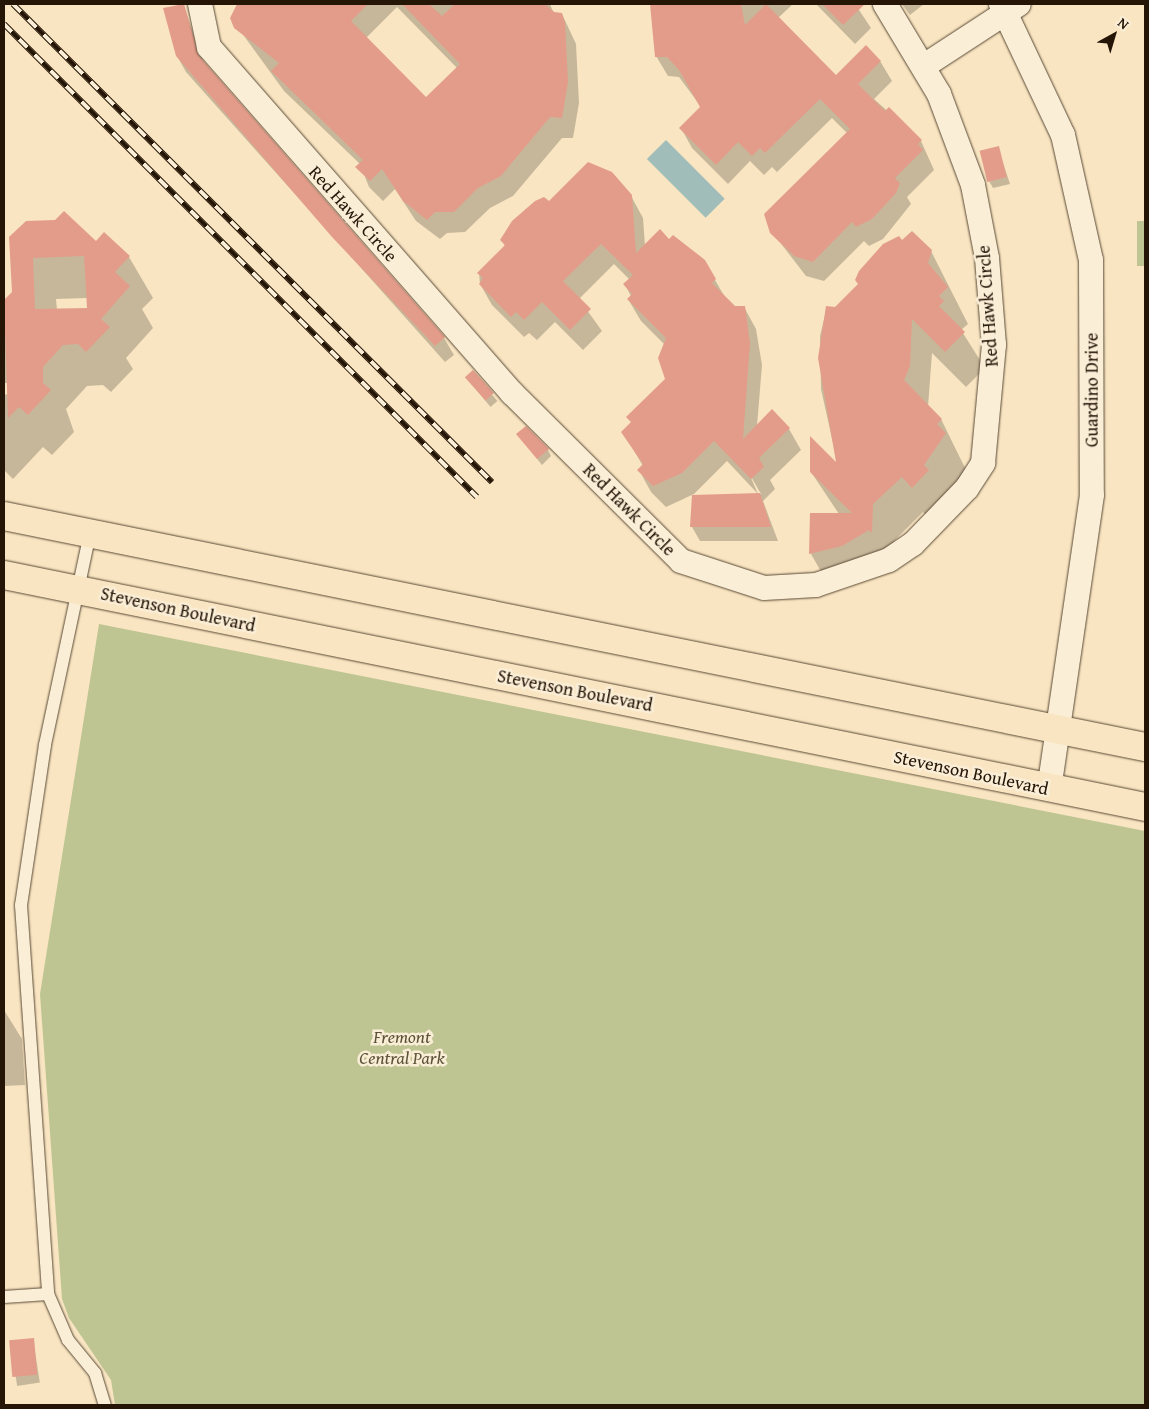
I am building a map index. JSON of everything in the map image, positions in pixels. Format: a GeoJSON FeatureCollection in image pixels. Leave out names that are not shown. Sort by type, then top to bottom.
{"type":"FeatureCollection","features":[{"type":"Feature","properties":{"kind":"main road"},"geometry":{"type":"LineString","coordinates":[[4,516],[1145,747]]}},
{"type":"Feature","properties":{"kind":"main road","name":"Stevenson Boulevard"},"geometry":{"type":"LineString","coordinates":[[4,575],[1145,807]]}},
{"type":"Feature","properties":{"kind":"street","name":"Red Hawk Circle"},"geometry":{"type":"LineString","coordinates":[[200,4],[209,47],[512,393],[681,561],[764,588],[816,585],[889,560],[913,544],[968,488],[983,463],[994,345],[987,258],[973,185],[950,118],[924,66],[885,4]]}},
{"type":"Feature","properties":{"kind":"street"},"geometry":{"type":"LineString","coordinates":[[924,66],[1009,6]]}},
{"type":"Feature","properties":{"kind":"street","name":"Guardino Drive"},"geometry":{"type":"LineString","coordinates":[[1009,6],[1063,135],[1091,260],[1092,495],[1060,730],[1049,789]]}},
{"type":"Feature","properties":{"kind":"lane"},"geometry":{"type":"LineString","coordinates":[[90,532],[28,838],[21,905],[48,1294],[68,1340],[95,1373],[105,1405]]}},
{"type":"Feature","properties":{"kind":"lane"},"geometry":{"type":"LineString","coordinates":[[4,1297],[48,1294]]}},
{"type":"Feature","properties":{"kind":"green space"},"geometry":{"type":"Polygon","coordinates":[[[1137,221],[1145,221],[1145,266],[1137,266],[1137,221]]]}},
{"type":"Feature","properties":{"kind":"green space","name":"Fremont Central Park"},"geometry":{"type":"Polygon","coordinates":[[[99,624],[1145,831],[1145,1405],[115,1405],[111,1380],[69,1318],[62,1299],[40,994],[99,624]]]}},
{"type":"Feature","properties":{"kind":"water"},"geometry":{"type":"Polygon","coordinates":[[[666,140],[725,199],[706,218],[647,159],[666,140]]]}},
{"type":"Feature","properties":{"kind":"building"},"geometry":{"type":"Polygon","coordinates":[[[184,4],[199,56],[445,337],[435,346],[332,237],[176,56],[163,8],[184,4]]]}},
{"type":"Feature","properties":{"kind":"building"},"geometry":{"type":"Polygon","coordinates":[[[237,4],[368,4],[351,21],[426,97],[460,64],[402,4],[429,4],[442,16],[455,4],[545,4],[554,12],[562,13],[565,23],[568,82],[562,118],[550,117],[501,176],[478,188],[454,212],[435,212],[427,220],[403,201],[382,169],[370,181],[355,167],[363,160],[271,71],[279,63],[234,28],[230,18],[237,4]]]}},
{"type":"Feature","properties":{"kind":"building"},"geometry":{"type":"Polygon","coordinates":[[[650,4],[741,4],[745,25],[766,4],[836,75],[866,45],[881,61],[858,84],[885,111],[889,107],[922,140],[918,144],[923,150],[895,178],[900,183],[896,193],[872,219],[856,227],[852,222],[813,262],[794,256],[770,233],[764,214],[850,129],[820,99],[765,153],[760,148],[752,156],[738,142],[716,165],[679,128],[700,107],[679,70],[667,57],[655,57],[650,4]]]}},
{"type":"Feature","properties":{"kind":"building"},"geometry":{"type":"Polygon","coordinates":[[[822,4],[865,4],[843,25],[822,4]]]}},
{"type":"Feature","properties":{"kind":"building"},"geometry":{"type":"Polygon","coordinates":[[[999,146],[1007,177],[987,182],[980,151],[999,146]]]}},
{"type":"Feature","properties":{"kind":"building"},"geometry":{"type":"Polygon","coordinates":[[[588,162],[612,172],[632,195],[636,253],[660,229],[669,239],[673,235],[705,260],[716,279],[712,283],[735,306],[745,306],[750,343],[743,439],[772,409],[790,428],[759,458],[764,467],[751,479],[714,441],[682,473],[653,486],[637,470],[643,464],[621,432],[631,422],[626,417],[665,379],[658,358],[666,338],[627,299],[632,294],[623,284],[633,275],[601,244],[563,281],[591,309],[570,330],[542,302],[524,320],[516,312],[511,317],[479,284],[483,278],[477,273],[505,245],[500,240],[512,221],[535,201],[544,197],[549,201],[588,162]]]}},
{"type":"Feature","properties":{"kind":"building"},"geometry":{"type":"Polygon","coordinates":[[[64,211],[96,241],[104,232],[130,256],[115,272],[130,286],[101,319],[110,327],[86,352],[78,344],[63,345],[43,367],[43,383],[51,390],[28,415],[19,407],[8,418],[4,300],[12,292],[9,237],[26,221],[55,220],[64,211]],[[84,256],[33,258],[35,309],[87,308],[84,256]]]}},
{"type":"Feature","properties":{"kind":"building"},"geometry":{"type":"Polygon","coordinates":[[[912,231],[932,250],[928,263],[948,287],[939,296],[944,301],[939,306],[965,332],[945,352],[912,319],[910,366],[904,380],[942,419],[937,424],[946,433],[924,465],[929,470],[912,488],[902,477],[873,504],[872,533],[869,530],[842,546],[809,554],[810,513],[852,513],[810,472],[810,436],[836,462],[818,358],[826,306],[835,307],[858,284],[855,280],[859,271],[883,244],[899,236],[902,240],[912,231]]]}},
{"type":"Feature","properties":{"kind":"building"},"geometry":{"type":"Polygon","coordinates":[[[473,370],[494,393],[486,400],[465,377],[473,370]]]}},
{"type":"Feature","properties":{"kind":"building"},"geometry":{"type":"Polygon","coordinates":[[[526,426],[549,449],[537,459],[516,434],[526,426]]]}},
{"type":"Feature","properties":{"kind":"building"},"geometry":{"type":"Polygon","coordinates":[[[760,493],[771,527],[690,527],[692,495],[760,493]]]}},
{"type":"Feature","properties":{"kind":"building"},"geometry":{"type":"Polygon","coordinates":[[[34,1338],[37,1375],[12,1377],[9,1340],[34,1338]]]}},
{"type":"Feature","properties":{"kind":"railway"},"geometry":{"type":"LineString","coordinates":[[13,4],[492,482]]}},
{"type":"Feature","properties":{"kind":"railway"},"geometry":{"type":"LineString","coordinates":[[4,24],[477,497]]}}]}
